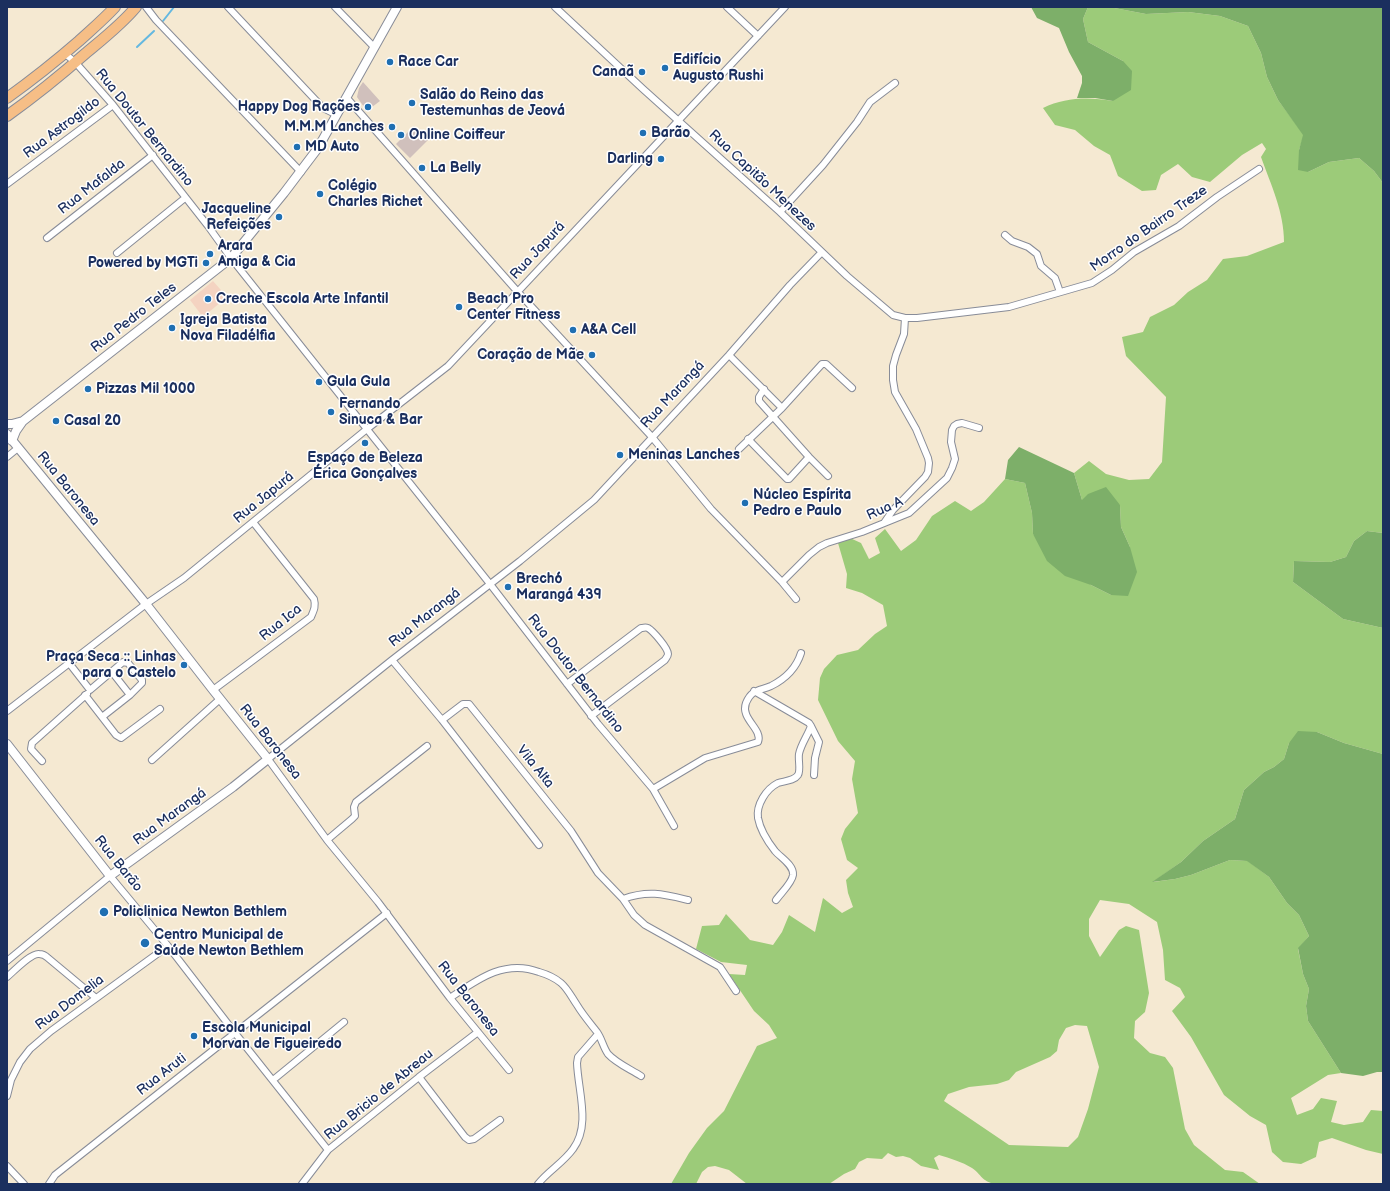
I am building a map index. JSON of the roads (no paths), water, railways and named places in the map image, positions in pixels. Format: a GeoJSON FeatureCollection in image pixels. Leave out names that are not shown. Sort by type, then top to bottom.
{"type":"FeatureCollection","features":[{"type":"Feature","properties":{"kind":"main road"},"geometry":{"type":"LineString","coordinates":[[7,98],[64,53],[115,7]]}},
{"type":"Feature","properties":{"kind":"main road"},"geometry":{"type":"LineString","coordinates":[[7,116],[35,96],[116,28],[136,7]]}},
{"type":"Feature","properties":{"kind":"street"},"geometry":{"type":"LineString","coordinates":[[146,7],[156,20],[300,172]]}},
{"type":"Feature","properties":{"kind":"street"},"geometry":{"type":"LineString","coordinates":[[228,7],[323,108],[337,116]]}},
{"type":"Feature","properties":{"kind":"street"},"geometry":{"type":"LineString","coordinates":[[335,7],[374,47]]}},
{"type":"Feature","properties":{"kind":"street","name":"Rua Pedro Teles"},"geometry":{"type":"LineString","coordinates":[[10,437],[23,421],[231,258],[261,223],[318,148],[397,7]]}},
{"type":"Feature","properties":{"kind":"street","name":"Rua Capitão Menezes"},"geometry":{"type":"LineString","coordinates":[[555,7],[780,212],[821,253],[893,315],[905,318]]}},
{"type":"Feature","properties":{"kind":"street"},"geometry":{"type":"LineString","coordinates":[[727,7],[758,36]]}},
{"type":"Feature","properties":{"kind":"street","name":"Rua Japurá"},"geometry":{"type":"LineString","coordinates":[[7,711],[146,604],[184,578],[367,429],[448,366],[784,7]]}},
{"type":"Feature","properties":{"kind":"street","name":"Rua Doutor Bernardino"},"geometry":{"type":"LineString","coordinates":[[64,53],[75,62],[113,105],[208,226],[231,258],[490,584],[591,716],[653,789],[674,826]]}},
{"type":"Feature","properties":{"kind":"street"},"geometry":{"type":"LineString","coordinates":[[780,212],[823,165],[857,122],[870,102],[895,84]]}},
{"type":"Feature","properties":{"kind":"street"},"geometry":{"type":"LineString","coordinates":[[346,97],[517,291],[652,437],[711,510],[782,582],[796,599]]}},
{"type":"Feature","properties":{"kind":"street","name":"Rua Astrogildo"},"geometry":{"type":"LineString","coordinates":[[7,184],[113,105]]}},
{"type":"Feature","properties":{"kind":"street","name":"Rua Mafalda"},"geometry":{"type":"LineString","coordinates":[[47,238],[152,155]]}},
{"type":"Feature","properties":{"kind":"street","name":"Morro do Bairro Treze"},"geometry":{"type":"LineString","coordinates":[[905,318],[917,318],[1009,307],[1092,283],[1134,252],[1179,226],[1217,197],[1259,169]]}},
{"type":"Feature","properties":{"kind":"street"},"geometry":{"type":"LineString","coordinates":[[117,253],[185,198]]}},
{"type":"Feature","properties":{"kind":"street"},"geometry":{"type":"LineString","coordinates":[[1005,235],[1012,241],[1028,247],[1036,252],[1041,266],[1055,278],[1060,292]]}},
{"type":"Feature","properties":{"kind":"street","name":"Rua Marangá"},"geometry":{"type":"LineString","coordinates":[[7,961],[110,876],[268,759],[392,660],[520,561],[594,500],[729,355],[790,285],[821,253]]}},
{"type":"Feature","properties":{"kind":"street"},"geometry":{"type":"LineString","coordinates":[[884,523],[893,510],[925,478],[928,472],[929,463],[916,429],[895,392],[893,366],[904,334],[905,318]]}},
{"type":"Feature","properties":{"kind":"street"},"geometry":{"type":"LineString","coordinates":[[729,355],[782,408]]}},
{"type":"Feature","properties":{"kind":"street"},"geometry":{"type":"LineString","coordinates":[[739,449],[782,408],[824,364],[852,388]]}},
{"type":"Feature","properties":{"kind":"street"},"geometry":{"type":"LineString","coordinates":[[764,389],[759,397],[759,401],[828,476]]}},
{"type":"Feature","properties":{"kind":"street","name":"Rua Pedro Teles"},"geometry":{"type":"LineString","coordinates":[[7,424],[23,421]]}},
{"type":"Feature","properties":{"kind":"street","name":"Rua A"},"geometry":{"type":"LineString","coordinates":[[782,582],[819,547],[909,513],[947,478],[955,459],[952,442],[952,430],[954,426],[962,423],[979,428]]}},
{"type":"Feature","properties":{"kind":"street","name":"Rua Baronesa"},"geometry":{"type":"LineString","coordinates":[[10,437],[146,604],[268,759],[326,840],[387,913],[450,998],[509,1070]]}},
{"type":"Feature","properties":{"kind":"street"},"geometry":{"type":"LineString","coordinates":[[748,439],[787,480],[809,457]]}},
{"type":"Feature","properties":{"kind":"street"},"geometry":{"type":"LineString","coordinates":[[7,456],[18,448]]}},
{"type":"Feature","properties":{"kind":"street","name":"Rua Ica"},"geometry":{"type":"LineString","coordinates":[[213,690],[311,617],[314,610],[314,599],[253,522]]}},
{"type":"Feature","properties":{"kind":"street"},"geometry":{"type":"LineString","coordinates":[[567,684],[642,628],[650,630],[660,640],[668,654],[665,660],[591,716]]}},
{"type":"Feature","properties":{"kind":"street"},"geometry":{"type":"LineString","coordinates":[[653,789],[705,758],[758,742],[760,738],[759,734],[749,719],[745,708],[746,703],[754,691],[770,686],[788,675],[794,669],[801,653]]}},
{"type":"Feature","properties":{"kind":"street"},"geometry":{"type":"LineString","coordinates":[[392,660],[442,720],[539,845]]}},
{"type":"Feature","properties":{"kind":"street"},"geometry":{"type":"LineString","coordinates":[[42,761],[31,749],[32,743],[90,690],[126,661],[142,680],[142,683],[130,695],[102,717]]}},
{"type":"Feature","properties":{"kind":"street"},"geometry":{"type":"LineString","coordinates":[[69,664],[90,690]]}},
{"type":"Feature","properties":{"kind":"street"},"geometry":{"type":"LineString","coordinates":[[112,672],[130,695]]}},
{"type":"Feature","properties":{"kind":"street"},"geometry":{"type":"LineString","coordinates":[[754,691],[811,726],[819,742],[814,758],[814,775]]}},
{"type":"Feature","properties":{"kind":"street"},"geometry":{"type":"LineString","coordinates":[[85,695],[116,735],[123,738],[160,709]]}},
{"type":"Feature","properties":{"kind":"street"},"geometry":{"type":"LineString","coordinates":[[152,760],[220,699]]}},
{"type":"Feature","properties":{"kind":"street","name":"Vila Alta"},"geometry":{"type":"LineString","coordinates":[[442,720],[463,704],[469,704],[571,831],[598,873],[623,899]]}},
{"type":"Feature","properties":{"kind":"street"},"geometry":{"type":"LineString","coordinates":[[776,900],[793,875],[792,870],[775,851],[765,835],[758,818],[759,807],[763,797],[769,790],[777,784],[797,776],[799,773],[799,753],[811,726]]}},
{"type":"Feature","properties":{"kind":"street","name":"Rua Barão"},"geometry":{"type":"LineString","coordinates":[[7,744],[328,1150]]}},
{"type":"Feature","properties":{"kind":"street"},"geometry":{"type":"LineString","coordinates":[[326,840],[355,816],[354,807],[356,802],[427,746]]}},
{"type":"Feature","properties":{"kind":"street"},"geometry":{"type":"LineString","coordinates":[[688,900],[655,893],[635,895],[623,899],[634,915],[645,925],[720,967],[736,991]]}},
{"type":"Feature","properties":{"kind":"street","name":"Rua Aruti"},"geometry":{"type":"LineString","coordinates":[[49,1184],[55,1175],[387,913]]}},
{"type":"Feature","properties":{"kind":"street","name":"Rua Domelia"},"geometry":{"type":"LineString","coordinates":[[7,1096],[11,1080],[20,1062],[30,1049],[51,1031],[168,946]]}},
{"type":"Feature","properties":{"kind":"street"},"geometry":{"type":"LineString","coordinates":[[7,977],[32,955],[38,953],[43,954],[96,998]]}},
{"type":"Feature","properties":{"kind":"street"},"geometry":{"type":"LineString","coordinates":[[450,998],[484,976],[500,970],[516,967],[531,969],[547,974],[560,982],[598,1034],[602,1045],[614,1059],[641,1076]]}},
{"type":"Feature","properties":{"kind":"street"},"geometry":{"type":"LineString","coordinates":[[273,1080],[344,1022]]}},
{"type":"Feature","properties":{"kind":"street","name":"Rua Bricio de Abreau"},"geometry":{"type":"LineString","coordinates":[[302,1184],[328,1150],[478,1032]]}},
{"type":"Feature","properties":{"kind":"street"},"geometry":{"type":"LineString","coordinates":[[538,1184],[569,1154],[580,1138],[583,1121],[577,1063],[578,1057],[598,1034]]}},
{"type":"Feature","properties":{"kind":"street"},"geometry":{"type":"LineString","coordinates":[[419,1077],[465,1137],[469,1140],[474,1139],[500,1120]]}},
{"type":"Feature","properties":{"kind":"street"},"geometry":{"type":"LineString","coordinates":[[7,1166],[24,1184]]}},
{"type":"Feature","properties":{"kind":"waterway"},"geometry":{"type":"LineString","coordinates":[[163,21],[174,7]]}},
{"type":"Feature","properties":{"kind":"waterway"},"geometry":{"type":"LineString","coordinates":[[137,47],[154,31]]}},
{"type":"Feature","properties":{"kind":"place","name":"Race Car"},"geometry":{"type":"Point","coordinates":[390,62]}},
{"type":"Feature","properties":{"kind":"place","name":"Edifício Augusto Rushi"},"geometry":{"type":"Point","coordinates":[665,68]}},
{"type":"Feature","properties":{"kind":"place","name":"Canaã"},"geometry":{"type":"Point","coordinates":[642,72]}},
{"type":"Feature","properties":{"kind":"place","name":"Salão do Reino das Testemunhas de Jeová"},"geometry":{"type":"Point","coordinates":[412,103]}},
{"type":"Feature","properties":{"kind":"place","name":"Happy Dog Rações"},"geometry":{"type":"Point","coordinates":[368,107]}},
{"type":"Feature","properties":{"kind":"place","name":"M.M.M Lanches"},"geometry":{"type":"Point","coordinates":[392,127]}},
{"type":"Feature","properties":{"kind":"place","name":"Barão"},"geometry":{"type":"Point","coordinates":[643,133]}},
{"type":"Feature","properties":{"kind":"place","name":"Online Coiffeur"},"geometry":{"type":"Point","coordinates":[401,135]}},
{"type":"Feature","properties":{"kind":"place","name":"MD Auto"},"geometry":{"type":"Point","coordinates":[297,147]}},
{"type":"Feature","properties":{"kind":"place","name":"Darling"},"geometry":{"type":"Point","coordinates":[661,159]}},
{"type":"Feature","properties":{"kind":"place","name":"La Belly"},"geometry":{"type":"Point","coordinates":[422,168]}},
{"type":"Feature","properties":{"kind":"place","name":"Colégio Charles Richet"},"geometry":{"type":"Point","coordinates":[320,194]}},
{"type":"Feature","properties":{"kind":"place","name":"Jacqueline Refeições"},"geometry":{"type":"Point","coordinates":[279,217]}},
{"type":"Feature","properties":{"kind":"place","name":"Arara Amiga & Cia"},"geometry":{"type":"Point","coordinates":[210,254]}},
{"type":"Feature","properties":{"kind":"place","name":"Powered by MGTi"},"geometry":{"type":"Point","coordinates":[206,263]}},
{"type":"Feature","properties":{"kind":"place","name":"Creche Escola Arte Infantil"},"geometry":{"type":"Point","coordinates":[208,299]}},
{"type":"Feature","properties":{"kind":"place","name":"Beach Pro Center Fitness"},"geometry":{"type":"Point","coordinates":[459,307]}},
{"type":"Feature","properties":{"kind":"place","name":"Igreja Batista Nova Filadélfia"},"geometry":{"type":"Point","coordinates":[172,328]}},
{"type":"Feature","properties":{"kind":"place","name":"A&A Cell"},"geometry":{"type":"Point","coordinates":[573,330]}},
{"type":"Feature","properties":{"kind":"place","name":"Coração de Mãe"},"geometry":{"type":"Point","coordinates":[592,355]}},
{"type":"Feature","properties":{"kind":"place","name":"Gula Gula"},"geometry":{"type":"Point","coordinates":[319,382]}},
{"type":"Feature","properties":{"kind":"place","name":"Pizzas Mil 1000"},"geometry":{"type":"Point","coordinates":[88,389]}},
{"type":"Feature","properties":{"kind":"place","name":"Fernando Sinuca & Bar"},"geometry":{"type":"Point","coordinates":[331,412]}},
{"type":"Feature","properties":{"kind":"place","name":"Casal 20"},"geometry":{"type":"Point","coordinates":[56,421]}},
{"type":"Feature","properties":{"kind":"place","name":"Espaço de Beleza Érica Gonçalves"},"geometry":{"type":"Point","coordinates":[365,443]}},
{"type":"Feature","properties":{"kind":"place","name":"Meninas Lanches"},"geometry":{"type":"Point","coordinates":[620,455]}},
{"type":"Feature","properties":{"kind":"place","name":"Núcleo Espírita Pedro e Paulo"},"geometry":{"type":"Point","coordinates":[745,503]}},
{"type":"Feature","properties":{"kind":"place","name":"Brechó Marangá 439"},"geometry":{"type":"Point","coordinates":[508,587]}},
{"type":"Feature","properties":{"kind":"place","name":"Praça Seca :: Linhas para o Castelo"},"geometry":{"type":"Point","coordinates":[184,665]}},
{"type":"Feature","properties":{"kind":"place","name":"Policlinica Newton Bethlem"},"geometry":{"type":"Point","coordinates":[104,912]}},
{"type":"Feature","properties":{"kind":"place","name":"Centro Municipal de Saúde Newton Bethlem"},"geometry":{"type":"Point","coordinates":[145,943]}},
{"type":"Feature","properties":{"kind":"place","name":"Escola Municipal Morvan de Figueiredo"},"geometry":{"type":"Point","coordinates":[194,1036]}}]}
